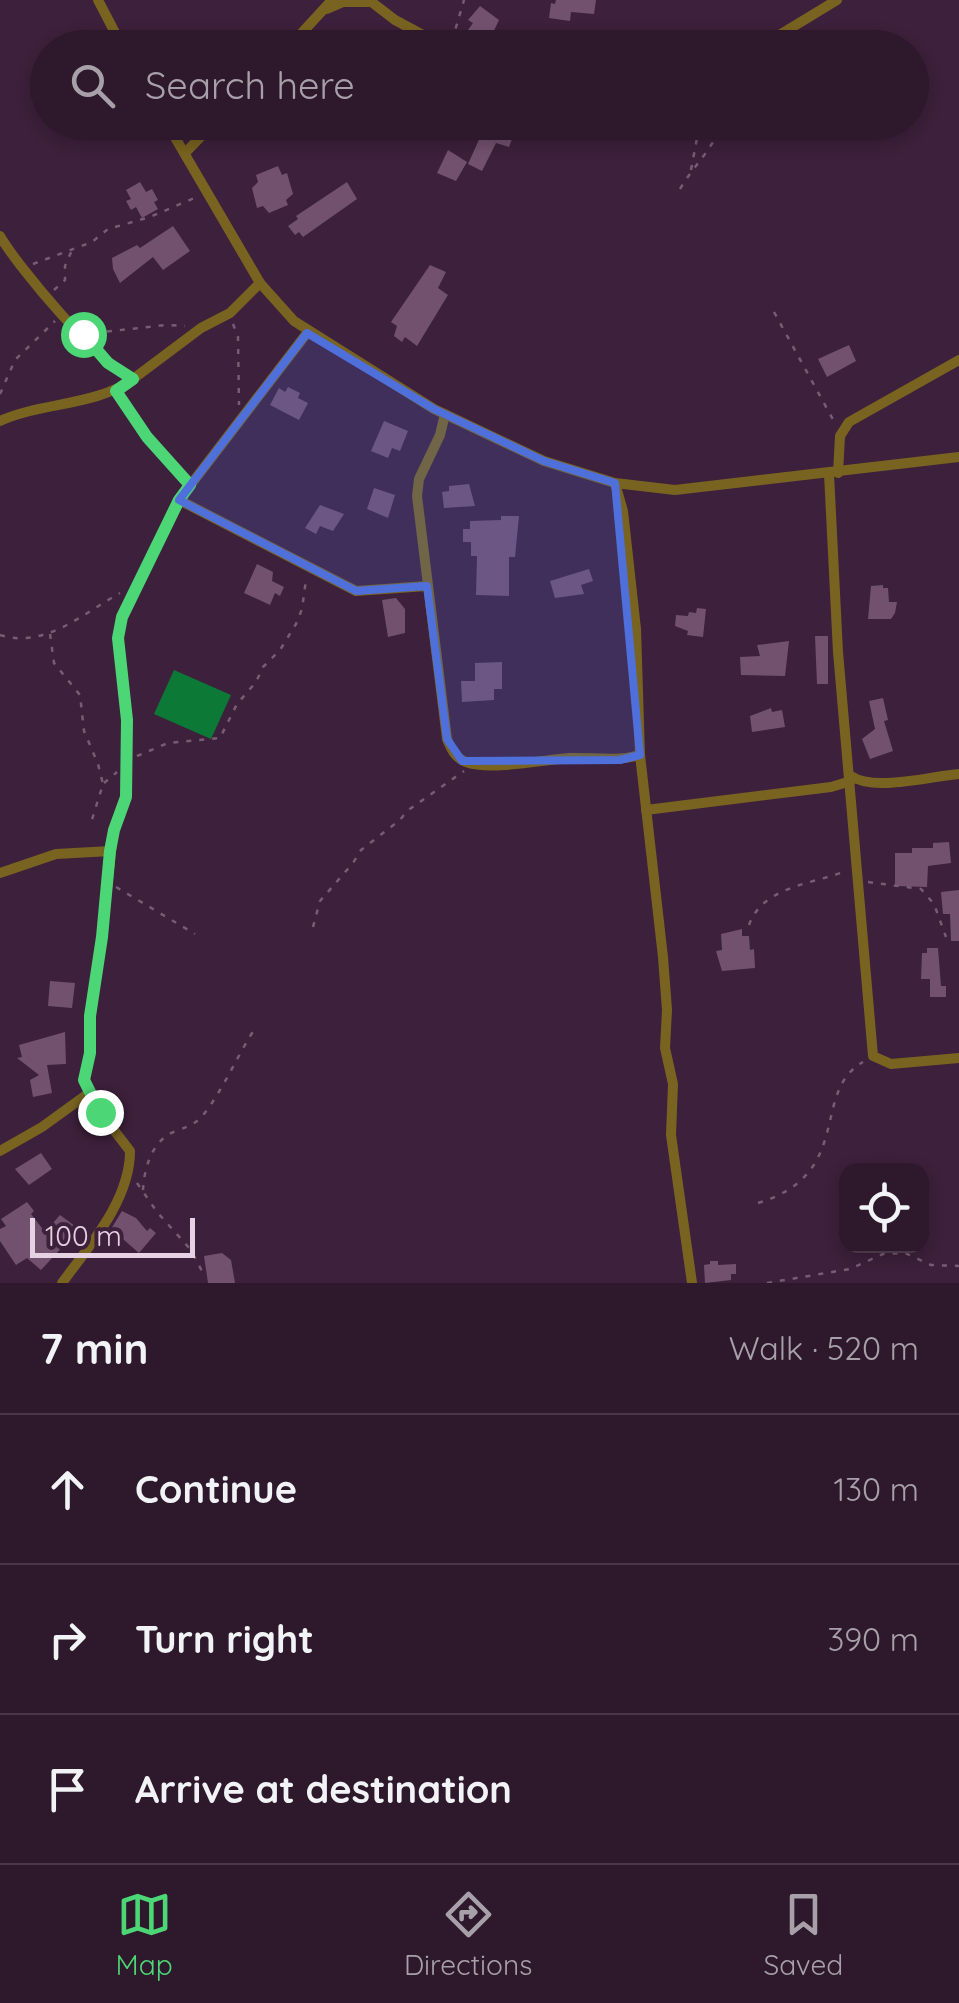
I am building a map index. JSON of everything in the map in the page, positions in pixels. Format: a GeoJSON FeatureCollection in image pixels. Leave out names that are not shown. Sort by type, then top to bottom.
{"type":"FeatureCollection","features":[{"type":"Feature","properties":{"kind":"street"},"geometry":{"type":"LineString","coordinates":[[98,0],[114,30]]}},
{"type":"Feature","properties":{"kind":"street"},"geometry":{"type":"LineString","coordinates":[[305,30],[328,5],[369,1],[414,30]]}},
{"type":"Feature","properties":{"kind":"street"},"geometry":{"type":"LineString","coordinates":[[787,30],[835,1]]}},
{"type":"Feature","properties":{"kind":"street"},"geometry":{"type":"LineString","coordinates":[[177,140],[260,283],[307,332],[445,414],[544,461],[615,483],[675,490],[959,457]]}},
{"type":"Feature","properties":{"kind":"street"},"geometry":{"type":"LineString","coordinates":[[185,153],[198,140]]}},
{"type":"Feature","properties":{"kind":"street"},"geometry":{"type":"LineString","coordinates":[[0,236],[11,255],[108,363],[133,379]]}},
{"type":"Feature","properties":{"kind":"street"},"geometry":{"type":"LineString","coordinates":[[0,421],[22,412],[116,391],[230,312],[260,283]]}},
{"type":"Feature","properties":{"kind":"street"},"geometry":{"type":"LineString","coordinates":[[62,1283],[96,1237],[123,1187],[130,1151],[84,1080],[110,851],[126,797],[127,720],[118,638],[122,617],[179,500],[307,332]]}},
{"type":"Feature","properties":{"kind":"street"},"geometry":{"type":"LineString","coordinates":[[959,360],[860,414],[844,428],[834,474],[838,652],[873,1056],[891,1064],[959,1058]]}},
{"type":"Feature","properties":{"kind":"street"},"geometry":{"type":"LineString","coordinates":[[445,414],[440,435],[419,479],[417,496],[447,739],[452,752],[462,762],[474,764],[570,758],[620,760],[640,755]]}},
{"type":"Feature","properties":{"kind":"street"},"geometry":{"type":"LineString","coordinates":[[615,483],[623,511],[636,629],[640,755],[666,992],[665,1048],[672,1084],[670,1134],[692,1283]]}},
{"type":"Feature","properties":{"kind":"street"},"geometry":{"type":"LineString","coordinates":[[179,500],[356,591],[427,586]]}},
{"type":"Feature","properties":{"kind":"street"},"geometry":{"type":"LineString","coordinates":[[646,810],[831,787],[851,778],[866,782],[959,774]]}},
{"type":"Feature","properties":{"kind":"street"},"geometry":{"type":"LineString","coordinates":[[0,873],[56,854],[110,851]]}},
{"type":"Feature","properties":{"kind":"street"},"geometry":{"type":"LineString","coordinates":[[0,1151],[89,1093]]}},
{"type":"Feature","properties":{"kind":"path"},"geometry":{"type":"LineString","coordinates":[[455,30],[464,0]]}},
{"type":"Feature","properties":{"kind":"path"},"geometry":{"type":"LineString","coordinates":[[691,170],[697,140]]}},
{"type":"Feature","properties":{"kind":"path"},"geometry":{"type":"LineString","coordinates":[[680,190],[715,140]]}},
{"type":"Feature","properties":{"kind":"path"},"geometry":{"type":"LineString","coordinates":[[11,255],[33,264],[99,238],[108,229],[205,194]]}},
{"type":"Feature","properties":{"kind":"path"},"geometry":{"type":"LineString","coordinates":[[0,394],[15,360],[54,322],[58,308],[54,290],[65,280],[64,270],[72,248]]}},
{"type":"Feature","properties":{"kind":"path"},"geometry":{"type":"LineString","coordinates":[[230,312],[238,337],[239,420]]}},
{"type":"Feature","properties":{"kind":"path"},"geometry":{"type":"LineString","coordinates":[[774,312],[840,436]]}},
{"type":"Feature","properties":{"kind":"path"},"geometry":{"type":"LineString","coordinates":[[83,334],[166,325],[202,328]]}},
{"type":"Feature","properties":{"kind":"path"},"geometry":{"type":"LineString","coordinates":[[116,391],[147,437],[190,485]]}},
{"type":"Feature","properties":{"kind":"path"},"geometry":{"type":"LineString","coordinates":[[90,826],[103,784],[127,762],[168,743],[220,738],[237,704],[296,624],[310,569]]}},
{"type":"Feature","properties":{"kind":"path"},"geometry":{"type":"LineString","coordinates":[[0,634],[28,640],[50,634],[138,583]]}},
{"type":"Feature","properties":{"kind":"path"},"geometry":{"type":"LineString","coordinates":[[50,634],[54,663],[80,695],[84,731],[103,784]]}},
{"type":"Feature","properties":{"kind":"path"},"geometry":{"type":"LineString","coordinates":[[313,927],[320,902],[361,850],[407,811],[474,764]]}},
{"type":"Feature","properties":{"kind":"path"},"geometry":{"type":"LineString","coordinates":[[750,926],[754,913],[763,904],[808,881],[850,870],[856,859]]}},
{"type":"Feature","properties":{"kind":"path"},"geometry":{"type":"LineString","coordinates":[[858,879],[921,890],[934,904],[946,936]]}},
{"type":"Feature","properties":{"kind":"path"},"geometry":{"type":"LineString","coordinates":[[106,881],[195,934]]}},
{"type":"Feature","properties":{"kind":"path"},"geometry":{"type":"LineString","coordinates":[[143,1190],[150,1156],[171,1132],[197,1123],[225,1084],[256,1027]]}},
{"type":"Feature","properties":{"kind":"path"},"geometry":{"type":"LineString","coordinates":[[758,1202],[785,1192],[812,1171],[821,1156],[847,1076],[873,1056]]}},
{"type":"Feature","properties":{"kind":"path"},"geometry":{"type":"LineString","coordinates":[[127,1170],[156,1212],[190,1250],[204,1275]]}},
{"type":"Feature","properties":{"kind":"path"},"geometry":{"type":"LineString","coordinates":[[767,1283],[850,1269],[882,1254],[905,1254],[931,1265],[959,1266]]}},
{"type":"Feature","properties":{"kind":"highlighted area"},"geometry":{"type":"Polygon","coordinates":[[[307,333],[434,409],[544,461],[615,483],[640,755],[620,760],[462,761],[447,739],[427,586],[356,591],[179,500],[307,333]]]}},
{"type":"Feature","properties":{"kind":"green space"},"geometry":{"type":"Polygon","coordinates":[[[174,670],[231,695],[211,739],[154,714],[174,670]]]}},
{"type":"Feature","properties":{"kind":"building"},"geometry":{"type":"Polygon","coordinates":[[[596,0],[594,14],[571,12],[570,21],[549,18],[551,3],[596,0]]]}},
{"type":"Feature","properties":{"kind":"building"},"geometry":{"type":"Polygon","coordinates":[[[480,6],[499,20],[494,30],[468,30],[473,23],[468,20],[480,6]]]}},
{"type":"Feature","properties":{"kind":"building"},"geometry":{"type":"Polygon","coordinates":[[[479,140],[512,140],[509,147],[496,143],[482,171],[468,164],[479,140]]]}},
{"type":"Feature","properties":{"kind":"building"},"geometry":{"type":"Polygon","coordinates":[[[448,150],[467,162],[456,181],[437,173],[448,150]]]}},
{"type":"Feature","properties":{"kind":"building"},"geometry":{"type":"Polygon","coordinates":[[[278,166],[282,175],[287,173],[293,194],[286,200],[288,205],[269,213],[263,206],[257,208],[252,188],[258,182],[256,175],[278,166]]]}},
{"type":"Feature","properties":{"kind":"building"},"geometry":{"type":"Polygon","coordinates":[[[140,182],[146,192],[152,189],[158,200],[154,202],[158,209],[142,218],[136,207],[131,210],[126,201],[131,199],[126,190],[140,182]]]}},
{"type":"Feature","properties":{"kind":"building"},"geometry":{"type":"Polygon","coordinates":[[[347,182],[357,199],[303,237],[299,232],[295,235],[288,226],[298,219],[296,216],[347,182]]]}},
{"type":"Feature","properties":{"kind":"building"},"geometry":{"type":"Polygon","coordinates":[[[173,226],[190,251],[163,270],[153,257],[120,283],[112,258],[137,245],[140,248],[173,226]]]}},
{"type":"Feature","properties":{"kind":"building"},"geometry":{"type":"Polygon","coordinates":[[[430,265],[446,272],[438,288],[448,295],[417,346],[405,337],[402,342],[394,336],[397,326],[391,322],[430,265]]]}},
{"type":"Feature","properties":{"kind":"building"},"geometry":{"type":"Polygon","coordinates":[[[849,345],[856,361],[827,377],[818,359],[849,345]]]}},
{"type":"Feature","properties":{"kind":"building"},"geometry":{"type":"Polygon","coordinates":[[[288,387],[308,403],[299,420],[270,405],[279,388],[285,392],[288,387]]]}},
{"type":"Feature","properties":{"kind":"building"},"geometry":{"type":"Polygon","coordinates":[[[384,421],[408,431],[400,451],[392,448],[388,458],[371,451],[384,421]]]}},
{"type":"Feature","properties":{"kind":"building"},"geometry":{"type":"Polygon","coordinates":[[[469,484],[475,506],[444,508],[442,492],[449,491],[449,486],[469,484]]]}},
{"type":"Feature","properties":{"kind":"building"},"geometry":{"type":"Polygon","coordinates":[[[374,488],[395,495],[388,518],[367,509],[374,488]]]}},
{"type":"Feature","properties":{"kind":"building"},"geometry":{"type":"Polygon","coordinates":[[[320,505],[344,514],[333,531],[320,526],[316,534],[305,528],[320,505]]]}},
{"type":"Feature","properties":{"kind":"building"},"geometry":{"type":"Polygon","coordinates":[[[501,516],[519,516],[515,557],[509,557],[509,596],[476,595],[477,556],[471,556],[471,542],[463,542],[463,529],[470,529],[470,521],[501,520],[501,516]]]}},
{"type":"Feature","properties":{"kind":"building"},"geometry":{"type":"Polygon","coordinates":[[[257,564],[273,572],[272,581],[284,587],[280,596],[275,593],[270,605],[244,593],[257,564]]]}},
{"type":"Feature","properties":{"kind":"building"},"geometry":{"type":"Polygon","coordinates":[[[589,569],[593,581],[581,585],[584,594],[555,598],[550,581],[589,569]]]}},
{"type":"Feature","properties":{"kind":"building"},"geometry":{"type":"Polygon","coordinates":[[[871,586],[888,588],[889,602],[897,602],[895,613],[891,619],[868,619],[871,586]]]}},
{"type":"Feature","properties":{"kind":"building"},"geometry":{"type":"Polygon","coordinates":[[[396,598],[405,609],[405,633],[388,637],[382,600],[396,598]]]}},
{"type":"Feature","properties":{"kind":"building"},"geometry":{"type":"Polygon","coordinates":[[[697,608],[706,609],[703,637],[687,635],[688,631],[675,626],[676,615],[688,616],[689,612],[696,613],[697,608]]]}},
{"type":"Feature","properties":{"kind":"building"},"geometry":{"type":"Polygon","coordinates":[[[815,636],[828,636],[828,684],[817,684],[815,636]]]}},
{"type":"Feature","properties":{"kind":"building"},"geometry":{"type":"Polygon","coordinates":[[[789,641],[785,676],[741,675],[740,657],[760,656],[757,645],[789,641]]]}},
{"type":"Feature","properties":{"kind":"building"},"geometry":{"type":"Polygon","coordinates":[[[502,662],[502,689],[494,689],[494,700],[462,702],[461,681],[475,681],[475,663],[502,662]]]}},
{"type":"Feature","properties":{"kind":"building"},"geometry":{"type":"Polygon","coordinates":[[[883,698],[888,720],[884,721],[893,751],[870,759],[862,739],[875,729],[869,701],[883,698]]]}},
{"type":"Feature","properties":{"kind":"building"},"geometry":{"type":"Polygon","coordinates":[[[771,708],[772,712],[782,710],[785,727],[752,732],[750,716],[771,708]]]}},
{"type":"Feature","properties":{"kind":"building"},"geometry":{"type":"Polygon","coordinates":[[[949,842],[951,863],[928,866],[927,887],[895,886],[895,853],[912,853],[912,848],[933,848],[933,843],[949,842]]]}},
{"type":"Feature","properties":{"kind":"building"},"geometry":{"type":"Polygon","coordinates":[[[959,890],[959,941],[951,941],[950,914],[943,914],[941,892],[959,890]]]}},
{"type":"Feature","properties":{"kind":"building"},"geometry":{"type":"Polygon","coordinates":[[[742,929],[742,936],[749,936],[750,950],[754,949],[755,968],[722,971],[716,951],[722,950],[721,934],[742,929]]]}},
{"type":"Feature","properties":{"kind":"building"},"geometry":{"type":"Polygon","coordinates":[[[927,948],[938,948],[941,986],[946,986],[946,997],[930,997],[930,979],[921,979],[922,953],[927,953],[927,948]]]}},
{"type":"Feature","properties":{"kind":"building"},"geometry":{"type":"Polygon","coordinates":[[[50,981],[75,983],[72,1008],[48,1006],[50,981]]]}},
{"type":"Feature","properties":{"kind":"building"},"geometry":{"type":"Polygon","coordinates":[[[65,1032],[66,1064],[47,1065],[52,1093],[33,1097],[30,1080],[39,1075],[17,1058],[22,1057],[19,1045],[65,1032]]]}},
{"type":"Feature","properties":{"kind":"building"},"geometry":{"type":"Polygon","coordinates":[[[41,1153],[52,1169],[29,1185],[15,1169],[41,1153]]]}},
{"type":"Feature","properties":{"kind":"building"},"geometry":{"type":"Polygon","coordinates":[[[27,1202],[45,1232],[60,1215],[79,1229],[41,1270],[27,1258],[16,1265],[0,1241],[0,1229],[6,1226],[1,1219],[27,1202]]]}},
{"type":"Feature","properties":{"kind":"building"},"geometry":{"type":"Polygon","coordinates":[[[122,1211],[136,1218],[147,1231],[150,1228],[156,1233],[139,1253],[124,1240],[108,1234],[122,1211]]]}},
{"type":"Feature","properties":{"kind":"building"},"geometry":{"type":"Polygon","coordinates":[[[222,1253],[231,1260],[235,1283],[208,1283],[204,1256],[222,1253]]]}},
{"type":"Feature","properties":{"kind":"building"},"geometry":{"type":"Polygon","coordinates":[[[718,1261],[718,1265],[736,1264],[736,1274],[731,1274],[731,1280],[705,1283],[704,1265],[718,1261]]]}},
{"type":"Feature","properties":{"kind":"route"},"geometry":{"type":"LineString","coordinates":[[83,334],[108,363],[133,379],[116,391],[147,437],[190,485],[122,617],[118,638],[127,720],[126,797],[110,851],[84,1080],[100,1112]]}}]}
